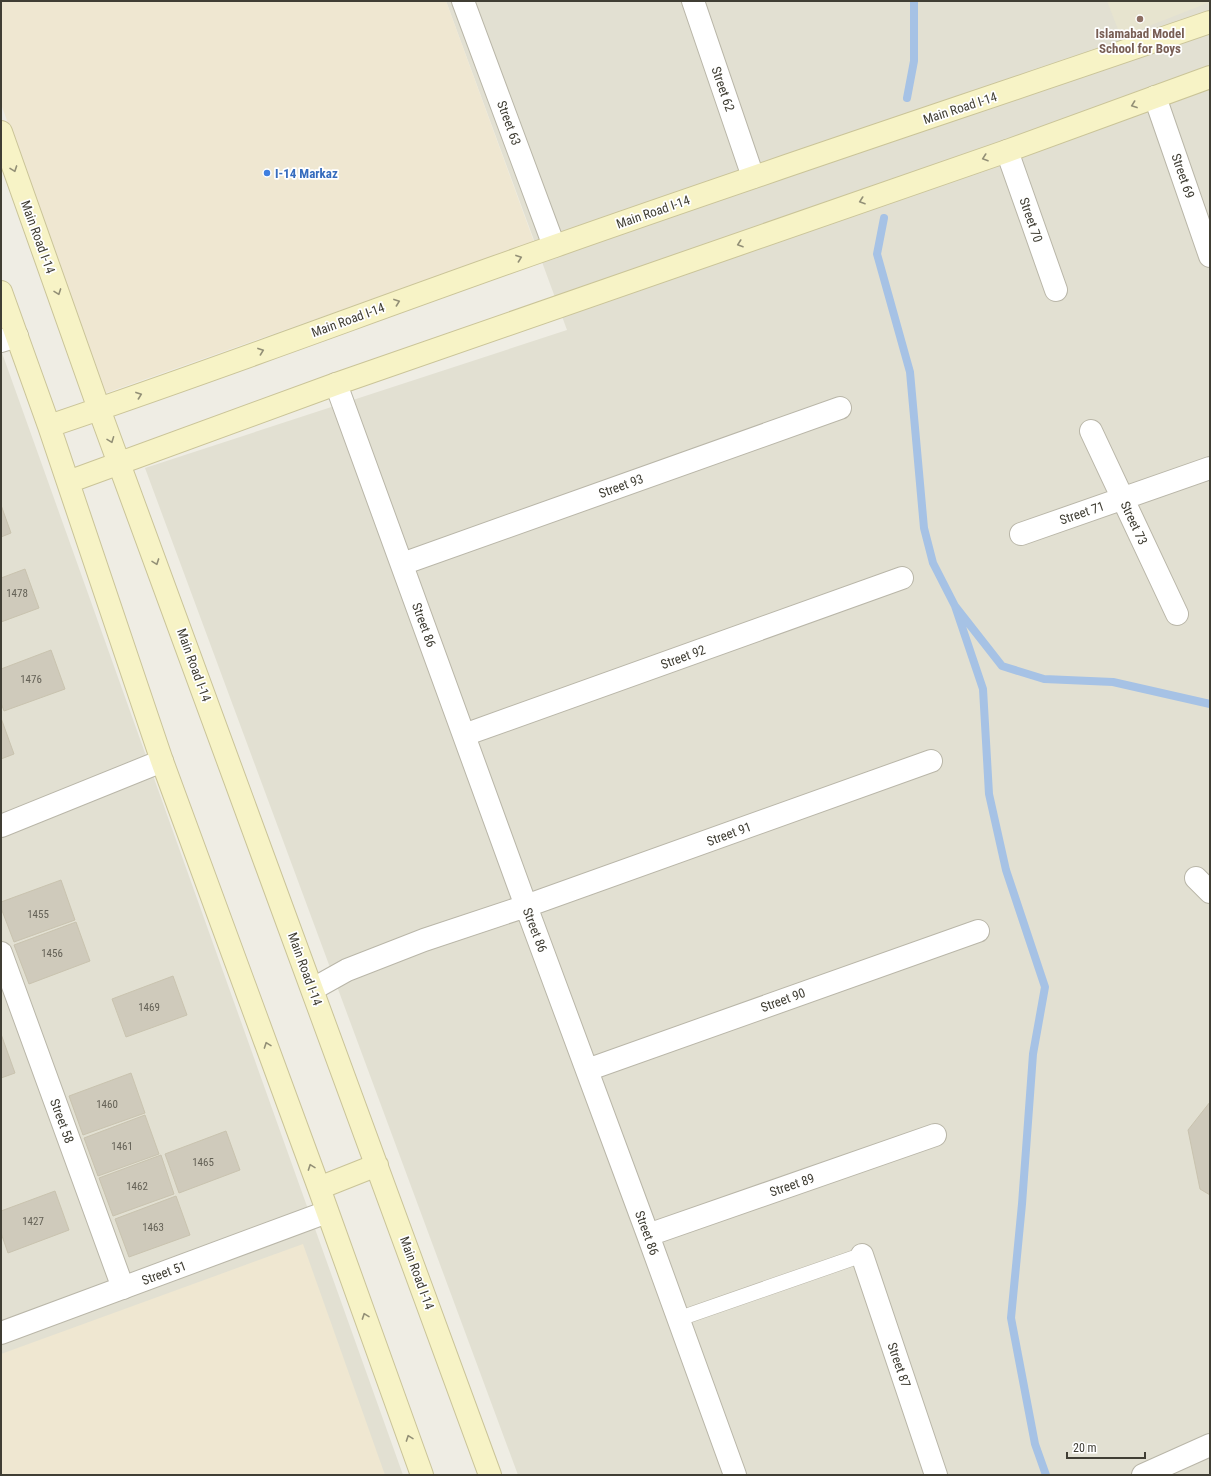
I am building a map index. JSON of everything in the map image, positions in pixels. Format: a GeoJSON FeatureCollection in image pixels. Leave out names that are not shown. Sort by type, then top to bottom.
{"type":"FeatureCollection","features":[{"type":"Feature","properties":{"kind":"main road","name":"Main Road I-14"},"geometry":{"type":"LineString","coordinates":[[49,426],[554,246],[1210,22]]}},
{"type":"Feature","properties":{"kind":"main road"},"geometry":{"type":"LineString","coordinates":[[68,482],[336,384],[1007,151],[1210,77]]}},
{"type":"Feature","properties":{"kind":"main road","name":"Main Road I-14"},"geometry":{"type":"LineString","coordinates":[[1,132],[99,409],[490,1475]]}},
{"type":"Feature","properties":{"kind":"main road"},"geometry":{"type":"LineString","coordinates":[[1,292],[9,338],[49,426],[162,761],[319,1188],[422,1475]]}},
{"type":"Feature","properties":{"kind":"main road"},"geometry":{"type":"LineString","coordinates":[[319,1188],[377,1165]]}},
{"type":"Feature","properties":{"kind":"street","name":"Street 63"},"geometry":{"type":"LineString","coordinates":[[463,1],[554,246]]}},
{"type":"Feature","properties":{"kind":"street","name":"Street 62"},"geometry":{"type":"LineString","coordinates":[[693,1],[753,177]]}},
{"type":"Feature","properties":{"kind":"street","name":"Street 69"},"geometry":{"type":"LineString","coordinates":[[1155,97],[1210,256]]}},
{"type":"Feature","properties":{"kind":"street","name":"Street 70"},"geometry":{"type":"LineString","coordinates":[[1007,151],[1056,290]]}},
{"type":"Feature","properties":{"kind":"street","name":"Street 86"},"geometry":{"type":"LineString","coordinates":[[336,384],[735,1475]]}},
{"type":"Feature","properties":{"kind":"street","name":"Street 93"},"geometry":{"type":"LineString","coordinates":[[402,564],[840,408]]}},
{"type":"Feature","properties":{"kind":"street","name":"Street 73"},"geometry":{"type":"LineString","coordinates":[[1091,431],[1177,614]]}},
{"type":"Feature","properties":{"kind":"street","name":"Street 71"},"geometry":{"type":"LineString","coordinates":[[1021,534],[1210,468]]}},
{"type":"Feature","properties":{"kind":"street","name":"Street 92"},"geometry":{"type":"LineString","coordinates":[[464,735],[902,578]]}},
{"type":"Feature","properties":{"kind":"street"},"geometry":{"type":"LineString","coordinates":[[1,826],[162,761]]}},
{"type":"Feature","properties":{"kind":"street","name":"Street 91"},"geometry":{"type":"LineString","coordinates":[[312,989],[347,970],[424,940],[526,906],[931,761]]}},
{"type":"Feature","properties":{"kind":"street","name":"Street 90"},"geometry":{"type":"LineString","coordinates":[[588,1070],[978,931]]}},
{"type":"Feature","properties":{"kind":"street","name":"Street 58"},"geometry":{"type":"LineString","coordinates":[[1,953],[123,1288]]}},
{"type":"Feature","properties":{"kind":"street","name":"Street 89"},"geometry":{"type":"LineString","coordinates":[[648,1235],[935,1136]]}},
{"type":"Feature","properties":{"kind":"street","name":"Street 51"},"geometry":{"type":"LineString","coordinates":[[1,1333],[327,1212]]}},
{"type":"Feature","properties":{"kind":"street","name":"Street 87"},"geometry":{"type":"LineString","coordinates":[[862,1255],[936,1475]]}},
{"type":"Feature","properties":{"kind":"street"},"geometry":{"type":"LineString","coordinates":[[1143,1475],[1210,1444]]}},
{"type":"Feature","properties":{"kind":"lane"},"geometry":{"type":"LineString","coordinates":[[678,1319],[862,1255]]}},
{"type":"Feature","properties":{"kind":"shaded area","name":"I-14 Markaz"},"geometry":{"type":"Polygon","coordinates":[[[1,1],[446,1],[534,242],[106,393],[1,104],[1,1]]]}},
{"type":"Feature","properties":{"kind":"shaded area"},"geometry":{"type":"Polygon","coordinates":[[[446,1],[1210,1],[1210,1475],[518,1475],[145,468],[567,330],[446,1]]]}},
{"type":"Feature","properties":{"kind":"shaded area","name":"Islamabad Model School for Boys"},"geometry":{"type":"Polygon","coordinates":[[[1107,1],[1210,1],[1210,2],[1121,37],[1107,1]]]}},
{"type":"Feature","properties":{"kind":"shaded area"},"geometry":{"type":"Polygon","coordinates":[[[1,350],[403,1475],[1,1475],[1,350]]]}},
{"type":"Feature","properties":{"kind":"shaded area"},"geometry":{"type":"Polygon","coordinates":[[[303,1244],[385,1475],[1,1475],[1,1354],[303,1244]]]}},
{"type":"Feature","properties":{"kind":"building"},"geometry":{"type":"Polygon","coordinates":[[[1,505],[11,533],[1,537],[1,505]]]}},
{"type":"Feature","properties":{"kind":"building"},"geometry":{"type":"Polygon","coordinates":[[[25,569],[39,608],[1,622],[1,578],[25,569]]]}},
{"type":"Feature","properties":{"kind":"building"},"geometry":{"type":"Polygon","coordinates":[[[51,650],[65,689],[4,711],[1,703],[1,669],[51,650]]]}},
{"type":"Feature","properties":{"kind":"building"},"geometry":{"type":"Polygon","coordinates":[[[1,718],[14,754],[1,759],[1,718]]]}},
{"type":"Feature","properties":{"kind":"building"},"geometry":{"type":"Polygon","coordinates":[[[61,880],[75,920],[14,942],[1,908],[1,902],[61,880]]]}},
{"type":"Feature","properties":{"kind":"building"},"geometry":{"type":"Polygon","coordinates":[[[76,922],[90,961],[29,984],[14,945],[76,922]]]}},
{"type":"Feature","properties":{"kind":"building"},"geometry":{"type":"Polygon","coordinates":[[[173,976],[187,1015],[126,1037],[112,999],[173,976]]]}},
{"type":"Feature","properties":{"kind":"building"},"geometry":{"type":"Polygon","coordinates":[[[1,1034],[15,1073],[1,1078],[1,1034]]]}},
{"type":"Feature","properties":{"kind":"building"},"geometry":{"type":"Polygon","coordinates":[[[131,1073],[145,1113],[83,1135],[69,1096],[131,1073]]]}},
{"type":"Feature","properties":{"kind":"building"},"geometry":{"type":"Polygon","coordinates":[[[1210,1102],[1210,1195],[1200,1189],[1188,1130],[1210,1102]]]}},
{"type":"Feature","properties":{"kind":"building"},"geometry":{"type":"Polygon","coordinates":[[[145,1115],[159,1154],[98,1176],[84,1138],[145,1115]]]}},
{"type":"Feature","properties":{"kind":"building"},"geometry":{"type":"Polygon","coordinates":[[[226,1131],[240,1170],[179,1193],[165,1154],[226,1131]]]}},
{"type":"Feature","properties":{"kind":"building"},"geometry":{"type":"Polygon","coordinates":[[[161,1155],[174,1194],[113,1216],[99,1178],[161,1155]]]}},
{"type":"Feature","properties":{"kind":"building"},"geometry":{"type":"Polygon","coordinates":[[[55,1191],[69,1230],[8,1253],[1,1233],[1,1211],[55,1191]]]}},
{"type":"Feature","properties":{"kind":"building"},"geometry":{"type":"Polygon","coordinates":[[[176,1196],[190,1235],[129,1257],[115,1219],[176,1196]]]}},
{"type":"Feature","properties":{"kind":"waterway"},"geometry":{"type":"LineString","coordinates":[[907,98],[914,61],[914,1]]}},
{"type":"Feature","properties":{"kind":"waterway"},"geometry":{"type":"LineString","coordinates":[[884,218],[877,254],[910,372],[924,528],[933,563],[955,606],[1002,666],[1044,679],[1113,682],[1210,704]]}},
{"type":"Feature","properties":{"kind":"waterway"},"geometry":{"type":"LineString","coordinates":[[955,606],[983,689],[989,794],[1006,870],[1045,987],[1033,1054],[1022,1204],[1011,1318],[1035,1444],[1046,1475]]}},
{"type":"Feature","properties":{"kind":"place","name":"Islamabad Model School for Boys"},"geometry":{"type":"Point","coordinates":[1140,19]}},
{"type":"Feature","properties":{"kind":"place","name":"I-14 Markaz"},"geometry":{"type":"Point","coordinates":[267,173]}}]}
